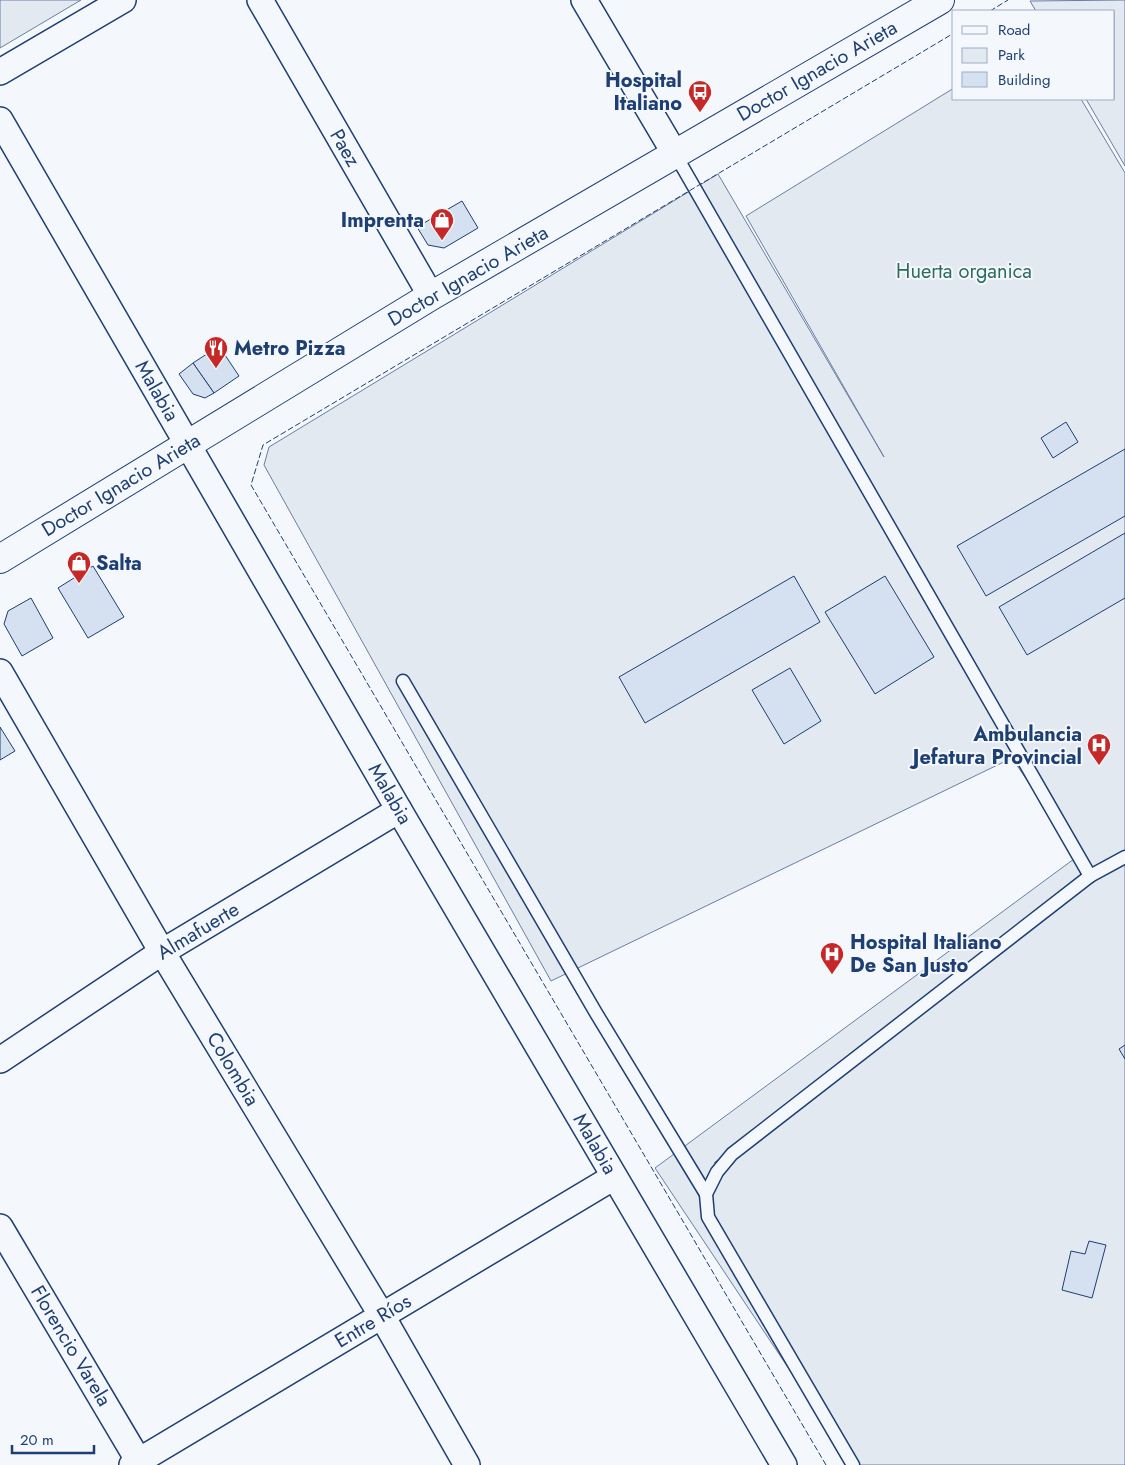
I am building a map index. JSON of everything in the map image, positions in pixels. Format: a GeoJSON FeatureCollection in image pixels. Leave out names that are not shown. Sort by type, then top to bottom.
{"type":"FeatureCollection","features":[{"type":"Feature","properties":{"kind":"street"},"geometry":{"type":"LineString","coordinates":[[0,72],[123,0]]}},
{"type":"Feature","properties":{"kind":"street","name":"Paez"},"geometry":{"type":"LineString","coordinates":[[260,0],[431,296]]}},
{"type":"Feature","properties":{"kind":"street"},"geometry":{"type":"LineString","coordinates":[[584,0],[675,154]]}},
{"type":"Feature","properties":{"kind":"street","name":"Doctor Ignacio Arieta"},"geometry":{"type":"LineString","coordinates":[[0,559],[431,296],[940,0]]}},
{"type":"Feature","properties":{"kind":"street","name":"Malabia"},"geometry":{"type":"LineString","coordinates":[[0,120],[399,810],[784,1465]]}},
{"type":"Feature","properties":{"kind":"street","name":"Colombia"},"geometry":{"type":"LineString","coordinates":[[0,672],[162,952],[382,1316],[467,1465]]}},
{"type":"Feature","properties":{"kind":"street","name":"Almafuerte"},"geometry":{"type":"LineString","coordinates":[[0,1060],[162,952],[399,810]]}},
{"type":"Feature","properties":{"kind":"street","name":"Entre Ríos"},"geometry":{"type":"LineString","coordinates":[[137,1464],[614,1176]]}},
{"type":"Feature","properties":{"kind":"street","name":"Florencio Varela"},"geometry":{"type":"LineString","coordinates":[[0,1227],[137,1464]]}},
{"type":"Feature","properties":{"kind":"lane"},"geometry":{"type":"LineString","coordinates":[[675,154],[1090,876]]}},
{"type":"Feature","properties":{"kind":"lane"},"geometry":{"type":"LineString","coordinates":[[403,681],[596,1014],[706,1194],[708,1218],[854,1465]]}},
{"type":"Feature","properties":{"kind":"lane"},"geometry":{"type":"LineString","coordinates":[[706,1194],[717,1172],[732,1154],[1090,876],[1125,857]]}},
{"type":"Feature","properties":{"kind":"green space"},"geometry":{"type":"Polygon","coordinates":[[[0,0],[81,0],[0,48],[0,0]]]}},
{"type":"Feature","properties":{"kind":"green space"},"geometry":{"type":"Polygon","coordinates":[[[1125,0],[1125,166],[1087,100],[1115,100],[1115,10],[1035,10],[1030,1],[1125,0]]]}},
{"type":"Feature","properties":{"kind":"green space","name":"Hospital Italiano De San Justo"},"geometry":{"type":"Polygon","coordinates":[[[952,89],[952,100],[1082,100],[1125,173],[1125,851],[714,1163],[1125,858],[1125,1465],[853,1465],[655,1168],[1078,856],[1012,758],[551,981],[264,465],[269,447],[718,174],[884,457],[746,216],[952,89]]]}},
{"type":"Feature","properties":{"kind":"building"},"geometry":{"type":"Polygon","coordinates":[[[462,201],[478,228],[444,248],[428,245],[417,227],[462,201]]]}},
{"type":"Feature","properties":{"kind":"building","name":"Metro Pizza"},"geometry":{"type":"Polygon","coordinates":[[[219,346],[239,376],[214,393],[193,363],[219,346]]]}},
{"type":"Feature","properties":{"kind":"building"},"geometry":{"type":"Polygon","coordinates":[[[193,363],[214,393],[205,398],[193,394],[179,374],[193,363]]]}},
{"type":"Feature","properties":{"kind":"building"},"geometry":{"type":"Polygon","coordinates":[[[1066,422],[1078,442],[1053,458],[1041,438],[1066,422]]]}},
{"type":"Feature","properties":{"kind":"building"},"geometry":{"type":"Polygon","coordinates":[[[1125,449],[1125,516],[986,596],[957,546],[1125,449]]]}},
{"type":"Feature","properties":{"kind":"building"},"geometry":{"type":"Polygon","coordinates":[[[1125,533],[1125,598],[1027,655],[999,607],[1125,533]]]}},
{"type":"Feature","properties":{"kind":"building"},"geometry":{"type":"Polygon","coordinates":[[[93,566],[124,617],[88,638],[58,588],[93,566]]]}},
{"type":"Feature","properties":{"kind":"building"},"geometry":{"type":"Polygon","coordinates":[[[794,576],[820,622],[645,723],[619,677],[794,576]]]}},
{"type":"Feature","properties":{"kind":"building"},"geometry":{"type":"Polygon","coordinates":[[[885,576],[934,657],[875,694],[825,612],[885,576]]]}},
{"type":"Feature","properties":{"kind":"building"},"geometry":{"type":"Polygon","coordinates":[[[31,598],[53,638],[22,656],[4,624],[8,611],[31,598]]]}},
{"type":"Feature","properties":{"kind":"building"},"geometry":{"type":"Polygon","coordinates":[[[790,668],[821,721],[784,744],[752,690],[790,668]]]}},
{"type":"Feature","properties":{"kind":"building"},"geometry":{"type":"Polygon","coordinates":[[[0,727],[15,751],[0,760],[0,727]]]}},
{"type":"Feature","properties":{"kind":"building"},"geometry":{"type":"Polygon","coordinates":[[[1125,1045],[1125,1059],[1119,1049],[1125,1045]]]}},
{"type":"Feature","properties":{"kind":"building"},"geometry":{"type":"Polygon","coordinates":[[[1089,1241],[1106,1245],[1092,1298],[1062,1290],[1071,1251],[1085,1254],[1089,1241]]]}},
{"type":"Feature","properties":{"kind":"fence"},"geometry":{"type":"LineString","coordinates":[[992,10],[1008,0]]}},
{"type":"Feature","properties":{"kind":"fence"},"geometry":{"type":"LineString","coordinates":[[826,1465],[251,485],[263,445],[952,34]]}},
{"type":"Feature","properties":{"kind":"place","name":"Hospital Italiano"},"geometry":{"type":"Point","coordinates":[700,113]}},
{"type":"Feature","properties":{"kind":"place","name":"Imprenta"},"geometry":{"type":"Point","coordinates":[442,241]}},
{"type":"Feature","properties":{"kind":"place","name":"Metro Pizza"},"geometry":{"type":"Point","coordinates":[216,369]}},
{"type":"Feature","properties":{"kind":"place","name":"Salta"},"geometry":{"type":"Point","coordinates":[79,584]}},
{"type":"Feature","properties":{"kind":"place","name":"Ambulancia Jefatura Provincial"},"geometry":{"type":"Point","coordinates":[1099,766]}},
{"type":"Feature","properties":{"kind":"place","name":"Hospital Italiano De San Justo"},"geometry":{"type":"Point","coordinates":[832,975]}},
{"type":"Feature","properties":{"kind":"park label","name":"Huerta organica"},"geometry":{"type":"Point","coordinates":[964,271]}}]}
